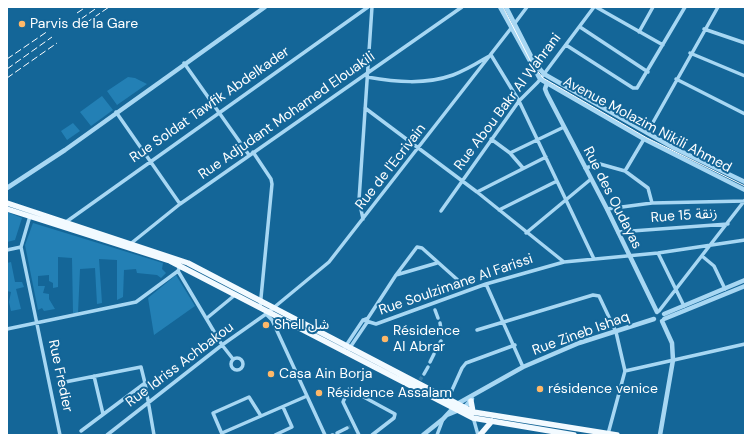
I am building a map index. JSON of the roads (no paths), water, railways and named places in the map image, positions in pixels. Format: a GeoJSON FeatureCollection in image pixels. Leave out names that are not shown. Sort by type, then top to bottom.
{"type":"FeatureCollection","features":[{"type":"Feature","properties":{"kind":"main road"},"geometry":{"type":"LineString","coordinates":[[7,203],[66,222],[129,245],[235,295],[260,305],[274,308],[346,349],[473,415],[492,421],[574,435]]}},
{"type":"Feature","properties":{"kind":"main road"},"geometry":{"type":"LineString","coordinates":[[7,209],[188,263],[260,305],[267,313],[420,382],[448,399],[455,406]]}},
{"type":"Feature","properties":{"kind":"main road"},"geometry":{"type":"LineString","coordinates":[[473,399],[473,415]]}},
{"type":"Feature","properties":{"kind":"main road"},"geometry":{"type":"LineString","coordinates":[[473,415],[617,435]]}},
{"type":"Feature","properties":{"kind":"main road"},"geometry":{"type":"LineString","coordinates":[[479,435],[492,421]]}},
{"type":"Feature","properties":{"kind":"street"},"geometry":{"type":"LineString","coordinates":[[7,188],[65,150],[184,63],[265,7]]}},
{"type":"Feature","properties":{"kind":"street","name":"Rue Soldat Tawfik Abdelkader"},"geometry":{"type":"LineString","coordinates":[[66,222],[368,7]]}},
{"type":"Feature","properties":{"kind":"street"},"geometry":{"type":"LineString","coordinates":[[363,219],[359,200],[372,7]]}},
{"type":"Feature","properties":{"kind":"street","name":"Rue Adjudant Mohamed Elouakili"},"geometry":{"type":"LineString","coordinates":[[129,245],[180,204],[462,7]]}},
{"type":"Feature","properties":{"kind":"street"},"geometry":{"type":"LineString","coordinates":[[500,7],[513,25],[534,62],[544,74]]}},
{"type":"Feature","properties":{"kind":"street"},"geometry":{"type":"LineString","coordinates":[[506,7],[513,25],[540,79]]}},
{"type":"Feature","properties":{"kind":"street","name":"Rue de l'Ecrivain"},"geometry":{"type":"LineString","coordinates":[[267,313],[326,266],[418,150],[528,7]]}},
{"type":"Feature","properties":{"kind":"street"},"geometry":{"type":"LineString","coordinates":[[595,7],[606,11],[663,46]]}},
{"type":"Feature","properties":{"kind":"street","name":"Rue Abou Bakr Al Wahrani"},"geometry":{"type":"LineString","coordinates":[[441,211],[519,101],[540,79],[595,7]]}},
{"type":"Feature","properties":{"kind":"street"},"geometry":{"type":"LineString","coordinates":[[639,32],[653,7]]}},
{"type":"Feature","properties":{"kind":"street"},"geometry":{"type":"LineString","coordinates":[[566,44],[633,88],[638,87],[685,7]]}},
{"type":"Feature","properties":{"kind":"street"},"geometry":{"type":"LineString","coordinates":[[646,133],[690,53],[718,7]]}},
{"type":"Feature","properties":{"kind":"street"},"geometry":{"type":"LineString","coordinates":[[580,27],[648,72]]}},
{"type":"Feature","properties":{"kind":"street"},"geometry":{"type":"LineString","coordinates":[[704,29],[745,42]]}},
{"type":"Feature","properties":{"kind":"street"},"geometry":{"type":"LineString","coordinates":[[690,53],[745,76]]}},
{"type":"Feature","properties":{"kind":"street"},"geometry":{"type":"LineString","coordinates":[[367,78],[402,82],[437,79],[454,75],[492,55],[519,101],[594,259]]}},
{"type":"Feature","properties":{"kind":"street"},"geometry":{"type":"LineString","coordinates":[[184,63],[249,155]]}},
{"type":"Feature","properties":{"kind":"street","name":"Avenue Molazim Nikili Ahmed"},"geometry":{"type":"LineString","coordinates":[[544,74],[646,133],[745,182]]}},
{"type":"Feature","properties":{"kind":"street","name":"Avenue Molazim Nikili Ahmed"},"geometry":{"type":"LineString","coordinates":[[540,79],[644,139],[745,190]]}},
{"type":"Feature","properties":{"kind":"street"},"geometry":{"type":"LineString","coordinates":[[676,79],[745,114]]}},
{"type":"Feature","properties":{"kind":"street","name":"Rue des Oudayas"},"geometry":{"type":"LineString","coordinates":[[549,84],[545,90],[661,315],[672,343],[673,360],[660,435]]}},
{"type":"Feature","properties":{"kind":"street"},"geometry":{"type":"LineString","coordinates":[[365,108],[418,150],[477,192],[526,233],[564,262]]}},
{"type":"Feature","properties":{"kind":"street"},"geometry":{"type":"LineString","coordinates":[[116,112],[180,204]]}},
{"type":"Feature","properties":{"kind":"street"},"geometry":{"type":"LineString","coordinates":[[510,153],[564,127]]}},
{"type":"Feature","properties":{"kind":"street"},"geometry":{"type":"LineString","coordinates":[[491,139],[510,153],[523,168]]}},
{"type":"Feature","properties":{"kind":"street"},"geometry":{"type":"LineString","coordinates":[[625,171],[644,139]]}},
{"type":"Feature","properties":{"kind":"street"},"geometry":{"type":"LineString","coordinates":[[253,152],[271,179],[272,184],[260,305]]}},
{"type":"Feature","properties":{"kind":"street"},"geometry":{"type":"LineString","coordinates":[[477,192],[546,158]]}},
{"type":"Feature","properties":{"kind":"street"},"geometry":{"type":"LineString","coordinates":[[585,168],[600,164],[625,171],[648,188],[652,203]]}},
{"type":"Feature","properties":{"kind":"street"},"geometry":{"type":"LineString","coordinates":[[526,233],[591,179]]}},
{"type":"Feature","properties":{"kind":"street"},"geometry":{"type":"LineString","coordinates":[[499,210],[557,181]]}},
{"type":"Feature","properties":{"kind":"street"},"geometry":{"type":"LineString","coordinates":[[607,209],[652,203],[745,200]]}},
{"type":"Feature","properties":{"kind":"street"},"geometry":{"type":"LineString","coordinates":[[745,200],[677,290],[661,315],[659,322],[654,319],[654,316],[661,315],[745,286]]}},
{"type":"Feature","properties":{"kind":"street"},"geometry":{"type":"LineString","coordinates":[[7,250],[21,247],[30,216]]}},
{"type":"Feature","properties":{"kind":"street","name":"Rue 15 زنقة"},"geometry":{"type":"LineString","coordinates":[[618,232],[728,224]]}},
{"type":"Feature","properties":{"kind":"street","name":"Rue Soulzimane Al Farissi"},"geometry":{"type":"LineString","coordinates":[[346,349],[363,320],[368,320],[376,324],[486,284],[564,262],[658,252],[745,240]]}},
{"type":"Feature","properties":{"kind":"street","name":"Rue Fredier"},"geometry":{"type":"LineString","coordinates":[[21,247],[38,322],[60,435]]}},
{"type":"Feature","properties":{"kind":"street"},"geometry":{"type":"LineString","coordinates":[[346,349],[368,320],[396,274],[417,247],[422,248],[460,282]]}},
{"type":"Feature","properties":{"kind":"street"},"geometry":{"type":"LineString","coordinates":[[658,252],[684,306]]}},
{"type":"Feature","properties":{"kind":"street"},"geometry":{"type":"LineString","coordinates":[[702,256],[714,266],[725,289]]}},
{"type":"Feature","properties":{"kind":"street"},"geometry":{"type":"LineString","coordinates":[[396,274],[437,262]]}},
{"type":"Feature","properties":{"kind":"street"},"geometry":{"type":"LineString","coordinates":[[7,329],[136,302],[179,269],[222,345],[233,359]]}},
{"type":"Feature","properties":{"kind":"street"},"geometry":{"type":"LineString","coordinates":[[661,315],[745,280]]}},
{"type":"Feature","properties":{"kind":"street"},"geometry":{"type":"LineString","coordinates":[[486,284],[515,345],[523,367]]}},
{"type":"Feature","properties":{"kind":"street"},"geometry":{"type":"LineString","coordinates":[[207,318],[235,295]]}},
{"type":"Feature","properties":{"kind":"street"},"geometry":{"type":"LineString","coordinates":[[477,330],[503,321],[510,321],[595,295],[601,299],[616,332],[625,370],[608,434]]}},
{"type":"Feature","properties":{"kind":"street"},"geometry":{"type":"LineString","coordinates":[[435,310],[438,318]]}},
{"type":"Feature","properties":{"kind":"street"},"geometry":{"type":"LineString","coordinates":[[267,313],[278,331],[326,435]]}},
{"type":"Feature","properties":{"kind":"street","name":"Rue Idriss Achbakou"},"geometry":{"type":"LineString","coordinates":[[107,435],[222,345],[267,313]]}},
{"type":"Feature","properties":{"kind":"street","name":"Rue Zineb Ishaq"},"geometry":{"type":"LineString","coordinates":[[461,410],[473,399],[523,367],[568,347],[654,319]]}},
{"type":"Feature","properties":{"kind":"street"},"geometry":{"type":"LineString","coordinates":[[278,331],[286,322]]}},
{"type":"Feature","properties":{"kind":"street"},"geometry":{"type":"LineString","coordinates":[[440,323],[442,335]]}},
{"type":"Feature","properties":{"kind":"street"},"geometry":{"type":"LineString","coordinates":[[436,349],[441,341]]}},
{"type":"Feature","properties":{"kind":"street"},"geometry":{"type":"LineString","coordinates":[[625,370],[745,344]]}},
{"type":"Feature","properties":{"kind":"street"},"geometry":{"type":"LineString","coordinates":[[448,399],[462,368],[466,363],[515,345]]}},
{"type":"Feature","properties":{"kind":"street"},"geometry":{"type":"LineString","coordinates":[[430,362],[434,354]]}},
{"type":"Feature","properties":{"kind":"street"},"geometry":{"type":"LineString","coordinates":[[60,383],[140,367],[145,383],[154,435]]}},
{"type":"Feature","properties":{"kind":"street"},"geometry":{"type":"LineString","coordinates":[[424,374],[428,367]]}},
{"type":"Feature","properties":{"kind":"street"},"geometry":{"type":"LineString","coordinates":[[94,376],[103,414]]}},
{"type":"Feature","properties":{"kind":"street"},"geometry":{"type":"LineString","coordinates":[[81,431],[145,383]]}},
{"type":"Feature","properties":{"kind":"street"},"geometry":{"type":"LineString","coordinates":[[359,435],[353,426],[343,400],[348,389],[395,414],[394,418],[372,435]]}},
{"type":"Feature","properties":{"kind":"street"},"geometry":{"type":"LineString","coordinates":[[261,416],[249,397],[213,414],[222,434],[307,396]]}},
{"type":"Feature","properties":{"kind":"street","name":"Rue Zineb Ishaq"},"geometry":{"type":"LineString","coordinates":[[455,406],[473,399]]}},
{"type":"Feature","properties":{"kind":"street"},"geometry":{"type":"LineString","coordinates":[[423,435],[443,419],[455,406]]}},
{"type":"Feature","properties":{"kind":"street"},"geometry":{"type":"LineString","coordinates":[[276,435],[292,427],[283,407]]}},
{"type":"Feature","properties":{"kind":"street"},"geometry":{"type":"LineString","coordinates":[[447,415],[461,410]]}},
{"type":"Feature","properties":{"kind":"street"},"geometry":{"type":"LineString","coordinates":[[473,415],[479,435]]}},
{"type":"Feature","properties":{"kind":"street"},"geometry":{"type":"LineString","coordinates":[[437,435],[443,419]]}},
{"type":"Feature","properties":{"kind":"street"},"geometry":{"type":"LineString","coordinates":[[337,433],[347,428]]}},
{"type":"Feature","properties":{"kind":"tunnel"},"geometry":{"type":"LineString","coordinates":[[420,380],[424,374]]}},
{"type":"Feature","properties":{"kind":"tunnel"},"geometry":{"type":"LineString","coordinates":[[347,428],[352,426]]}},
{"type":"Feature","properties":{"kind":"tram line"},"geometry":{"type":"LineString","coordinates":[[503,7],[532,64],[543,78],[647,138],[745,186]]}},
{"type":"Feature","properties":{"kind":"railway"},"geometry":{"type":"LineString","coordinates":[[77,13],[86,7]]}},
{"type":"Feature","properties":{"kind":"railway"},"geometry":{"type":"LineString","coordinates":[[81,19],[98,7]]}},
{"type":"Feature","properties":{"kind":"railway"},"geometry":{"type":"LineString","coordinates":[[86,23],[109,7]]}},
{"type":"Feature","properties":{"kind":"railway"},"geometry":{"type":"LineString","coordinates":[[7,59],[48,31]]}},
{"type":"Feature","properties":{"kind":"railway"},"geometry":{"type":"LineString","coordinates":[[7,69],[52,37]]}},
{"type":"Feature","properties":{"kind":"railway"},"geometry":{"type":"LineString","coordinates":[[7,78],[57,43]]}},
{"type":"Feature","properties":{"kind":"place","name":"Parvis de la Gare"},"geometry":{"type":"Point","coordinates":[22,24]}},
{"type":"Feature","properties":{"kind":"place","name":"Shell شل"},"geometry":{"type":"Point","coordinates":[266,325]}},
{"type":"Feature","properties":{"kind":"place","name":"Résidence Al Abrar"},"geometry":{"type":"Point","coordinates":[385,339]}},
{"type":"Feature","properties":{"kind":"place","name":"Casa Ain Borja"},"geometry":{"type":"Point","coordinates":[271,374]}},
{"type":"Feature","properties":{"kind":"place","name":"résidence venice"},"geometry":{"type":"Point","coordinates":[540,389]}},
{"type":"Feature","properties":{"kind":"place","name":"Résidence Assalam"},"geometry":{"type":"Point","coordinates":[319,393]}}]}
